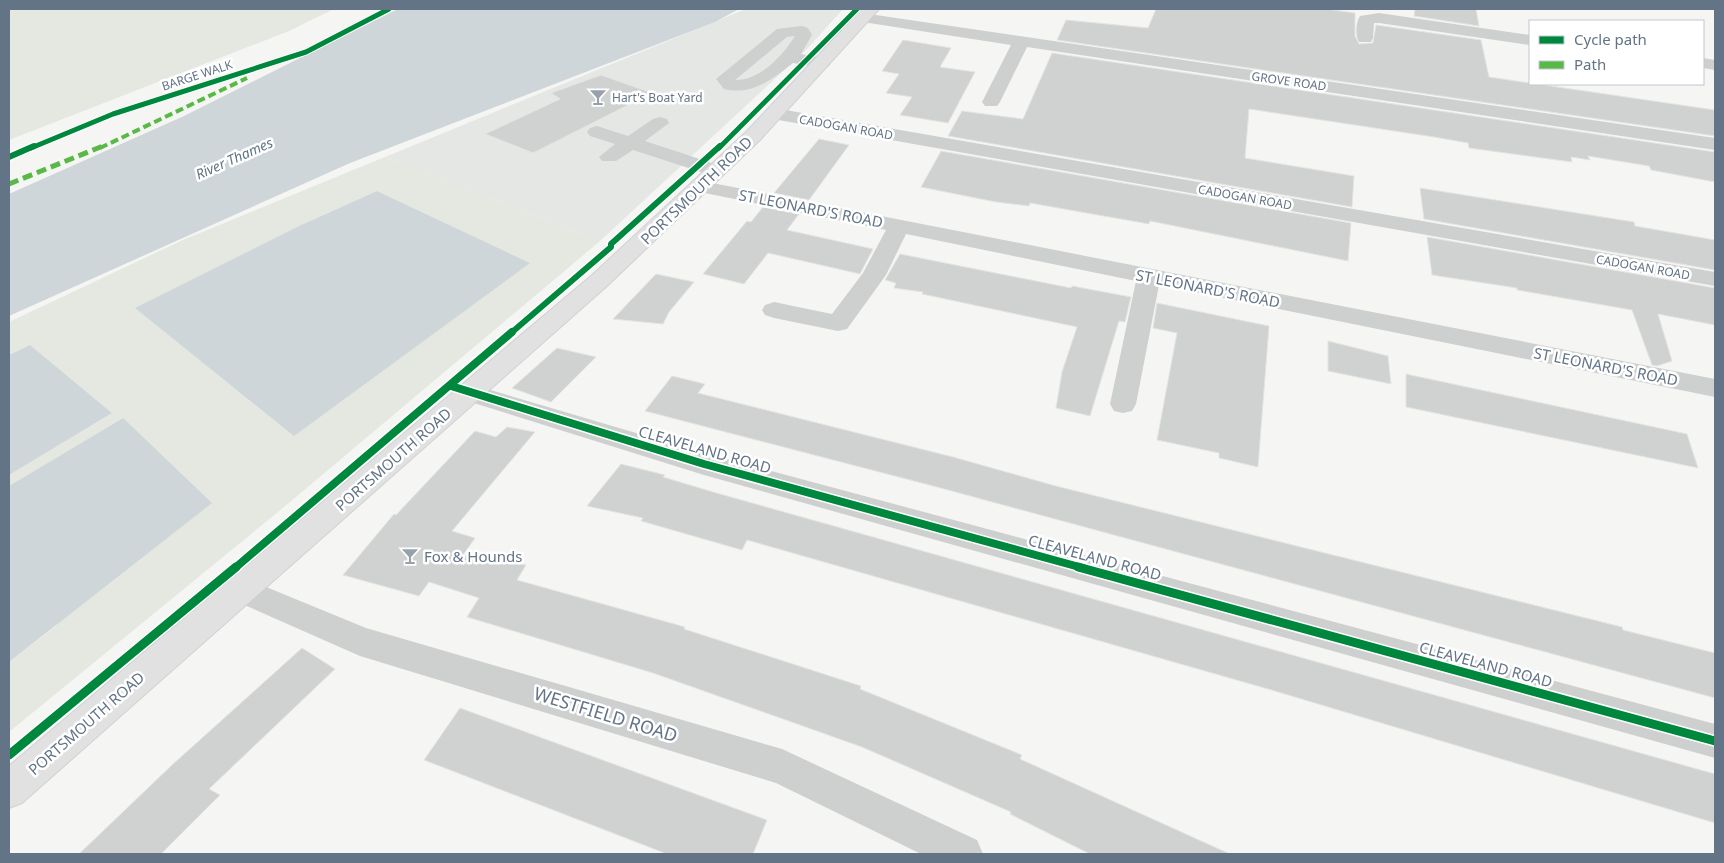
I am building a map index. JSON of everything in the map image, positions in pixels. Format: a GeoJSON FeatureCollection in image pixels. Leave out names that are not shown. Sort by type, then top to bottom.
{"type":"FeatureCollection","features":[{"type":"Feature","properties":{"kind":"main road","name":"PORTSMOUTH ROAD"},"geometry":{"type":"LineString","coordinates":[[9,790],[599,281],[709,179],[774,114],[867,13]]}},
{"type":"Feature","properties":{"kind":"street","name":"GROVE ROAD"},"geometry":{"type":"LineString","coordinates":[[867,13],[1022,42],[1715,144]]}},
{"type":"Feature","properties":{"kind":"street"},"geometry":{"type":"LineString","coordinates":[[1365,38],[1366,19],[1379,18],[1529,40]]}},
{"type":"Feature","properties":{"kind":"street"},"geometry":{"type":"LineString","coordinates":[[1424,25],[1426,38],[1471,45]]}},
{"type":"Feature","properties":{"kind":"street"},"geometry":{"type":"LineString","coordinates":[[991,102],[1022,42]]}},
{"type":"Feature","properties":{"kind":"street"},"geometry":{"type":"LineString","coordinates":[[790,57],[822,63]]}},
{"type":"Feature","properties":{"kind":"street","name":"CADOGAN ROAD"},"geometry":{"type":"LineString","coordinates":[[774,114],[1715,280]]}},
{"type":"Feature","properties":{"kind":"street"},"geometry":{"type":"LineString","coordinates":[[609,157],[660,123]]}},
{"type":"Feature","properties":{"kind":"street","name":"ST LEONARD'S ROAD"},"geometry":{"type":"LineString","coordinates":[[597,132],[630,144],[709,179],[899,226],[1715,388]]}},
{"type":"Feature","properties":{"kind":"street"},"geometry":{"type":"LineString","coordinates":[[774,310],[838,323],[874,275],[899,226]]}},
{"type":"Feature","properties":{"kind":"street"},"geometry":{"type":"LineString","coordinates":[[1123,404],[1150,276]]}},
{"type":"Feature","properties":{"kind":"street","name":"CLEAVELAND ROAD"},"geometry":{"type":"LineString","coordinates":[[470,393],[713,467],[1715,741]]}},
{"type":"Feature","properties":{"kind":"street","name":"WESTFIELD ROAD"},"geometry":{"type":"LineString","coordinates":[[242,590],[360,641],[782,767],[963,854]]}},
{"type":"Feature","properties":{"kind":"shaded area"},"geometry":{"type":"Polygon","coordinates":[[[9,9],[334,9],[289,31],[9,140],[9,9]]]}},
{"type":"Feature","properties":{"kind":"shaded area"},"geometry":{"type":"Polygon","coordinates":[[[746,9],[843,9],[806,50],[600,241],[385,157],[746,9]]]}},
{"type":"Feature","properties":{"kind":"shaded area"},"geometry":{"type":"Polygon","coordinates":[[[385,157],[600,241],[284,507],[9,732],[9,662],[56,626],[123,418],[9,486],[9,475],[112,413],[30,345],[9,355],[9,322],[183,240],[385,157]],[[377,191],[299,226],[136,308],[530,263],[377,191]]]}},
{"type":"Feature","properties":{"kind":"water","name":"River Thames"},"geometry":{"type":"Polygon","coordinates":[[[398,9],[739,9],[715,22],[350,163],[9,316],[9,194],[184,116],[398,9]]]}},
{"type":"Feature","properties":{"kind":"water"},"geometry":{"type":"Polygon","coordinates":[[[377,191],[530,263],[294,436],[135,308],[299,226],[377,191]]]}},
{"type":"Feature","properties":{"kind":"water"},"geometry":{"type":"Polygon","coordinates":[[[30,345],[112,413],[9,475],[9,355],[30,345]]]}},
{"type":"Feature","properties":{"kind":"water"},"geometry":{"type":"Polygon","coordinates":[[[123,418],[212,503],[9,662],[9,486],[123,418]]]}},
{"type":"Feature","properties":{"kind":"building"},"geometry":{"type":"Polygon","coordinates":[[[1156,9],[1326,9],[1355,13],[1355,36],[1359,44],[1373,43],[1376,25],[1481,40],[1489,77],[1529,83],[1529,85],[1544,85],[1715,110],[1715,136],[1057,40],[1066,20],[1148,28],[1156,9]]]}},
{"type":"Feature","properties":{"kind":"building"},"geometry":{"type":"Polygon","coordinates":[[[1415,9],[1476,9],[1479,26],[1414,16],[1415,9]]]}},
{"type":"Feature","properties":{"kind":"building"},"geometry":{"type":"Polygon","coordinates":[[[903,40],[951,48],[940,67],[975,72],[948,123],[900,115],[912,97],[886,93],[899,74],[882,71],[903,40]]]}},
{"type":"Feature","properties":{"kind":"building"},"geometry":{"type":"Polygon","coordinates":[[[1052,53],[1715,152],[1715,182],[1651,170],[1649,166],[1588,156],[1590,160],[1571,157],[1572,162],[1469,148],[1468,143],[1249,109],[1245,158],[1354,176],[1352,207],[948,136],[962,111],[1023,119],[1052,53]]]}},
{"type":"Feature","properties":{"kind":"building"},"geometry":{"type":"Polygon","coordinates":[[[601,75],[652,93],[533,153],[485,134],[560,99],[551,93],[601,75]]]}},
{"type":"Feature","properties":{"kind":"building"},"geometry":{"type":"Polygon","coordinates":[[[819,139],[849,145],[809,200],[774,193],[819,139]]]}},
{"type":"Feature","properties":{"kind":"building"},"geometry":{"type":"Polygon","coordinates":[[[941,151],[1351,223],[1348,261],[1150,221],[1149,224],[1030,203],[1029,206],[996,202],[921,187],[941,151]]]}},
{"type":"Feature","properties":{"kind":"building"},"geometry":{"type":"Polygon","coordinates":[[[1420,188],[1634,222],[1635,226],[1715,240],[1715,270],[1424,219],[1420,188]]]}},
{"type":"Feature","properties":{"kind":"building"},"geometry":{"type":"Polygon","coordinates":[[[763,207],[799,214],[787,230],[873,249],[860,274],[768,253],[744,284],[703,274],[747,221],[751,222],[763,207]]]}},
{"type":"Feature","properties":{"kind":"building"},"geometry":{"type":"Polygon","coordinates":[[[1427,237],[1715,288],[1715,325],[1658,314],[1672,361],[1657,366],[1652,365],[1632,310],[1517,290],[1517,288],[1432,275],[1427,237]]]}},
{"type":"Feature","properties":{"kind":"building"},"geometry":{"type":"Polygon","coordinates":[[[900,254],[1071,288],[1072,286],[1131,297],[1125,322],[1119,321],[1090,416],[1056,408],[1062,372],[1077,327],[922,294],[923,292],[894,288],[896,283],[885,280],[900,254]]]}},
{"type":"Feature","properties":{"kind":"building"},"geometry":{"type":"Polygon","coordinates":[[[656,274],[694,282],[669,312],[663,324],[613,319],[656,274]]]}},
{"type":"Feature","properties":{"kind":"building"},"geometry":{"type":"Polygon","coordinates":[[[1157,303],[1269,326],[1258,467],[1219,458],[1219,453],[1157,440],[1177,333],[1153,328],[1157,303]]]}},
{"type":"Feature","properties":{"kind":"building"},"geometry":{"type":"Polygon","coordinates":[[[1328,341],[1388,356],[1391,384],[1328,371],[1328,341]]]}},
{"type":"Feature","properties":{"kind":"building"},"geometry":{"type":"Polygon","coordinates":[[[557,348],[596,357],[551,402],[512,388],[557,348]]]}},
{"type":"Feature","properties":{"kind":"building"},"geometry":{"type":"Polygon","coordinates":[[[1406,374],[1687,434],[1698,468],[1406,407],[1406,374]]]}},
{"type":"Feature","properties":{"kind":"building"},"geometry":{"type":"Polygon","coordinates":[[[672,376],[705,384],[698,393],[953,457],[1056,486],[1622,627],[1623,630],[1715,653],[1715,698],[937,487],[645,411],[672,376]]]}},
{"type":"Feature","properties":{"kind":"building"},"geometry":{"type":"Polygon","coordinates":[[[507,427],[535,432],[452,531],[475,538],[463,555],[526,565],[517,580],[685,627],[684,629],[861,686],[860,689],[1022,755],[1020,759],[1230,854],[1090,854],[1010,814],[1011,812],[862,747],[653,673],[467,617],[479,598],[429,582],[419,596],[343,575],[394,514],[396,515],[475,431],[496,437],[507,427]]]}},
{"type":"Feature","properties":{"kind":"building"},"geometry":{"type":"Polygon","coordinates":[[[621,464],[665,475],[663,477],[713,492],[1715,774],[1715,823],[1268,689],[747,540],[742,550],[641,521],[643,518],[587,506],[621,464]]]}},
{"type":"Feature","properties":{"kind":"building"},"geometry":{"type":"Polygon","coordinates":[[[302,648],[335,669],[209,789],[220,795],[161,854],[79,854],[172,765],[302,648]]]}},
{"type":"Feature","properties":{"kind":"building"},"geometry":{"type":"Polygon","coordinates":[[[460,708],[767,820],[753,854],[667,854],[424,760],[460,708]]]}},
{"type":"Feature","properties":{"kind":"marked path"},"geometry":{"type":"LineString","coordinates":[[9,184],[87,154],[247,78]]}},
{"type":"Feature","properties":{"kind":"cycle path","name":"BARGE WALK"},"geometry":{"type":"LineString","coordinates":[[9,157],[113,114],[306,52],[389,9]]}},
{"type":"Feature","properties":{"kind":"cycle path"},"geometry":{"type":"LineString","coordinates":[[9,755],[312,503],[611,247],[611,244],[700,167],[857,9]]}},
{"type":"Feature","properties":{"kind":"cycle path"},"geometry":{"type":"LineString","coordinates":[[451,386],[704,464],[1715,741]]}},
{"type":"Feature","properties":{"kind":"place","name":"Hart's Boat Yard"},"geometry":{"type":"Point","coordinates":[598,97]}},
{"type":"Feature","properties":{"kind":"place","name":"Fox & Hounds"},"geometry":{"type":"Point","coordinates":[410,556]}}]}
